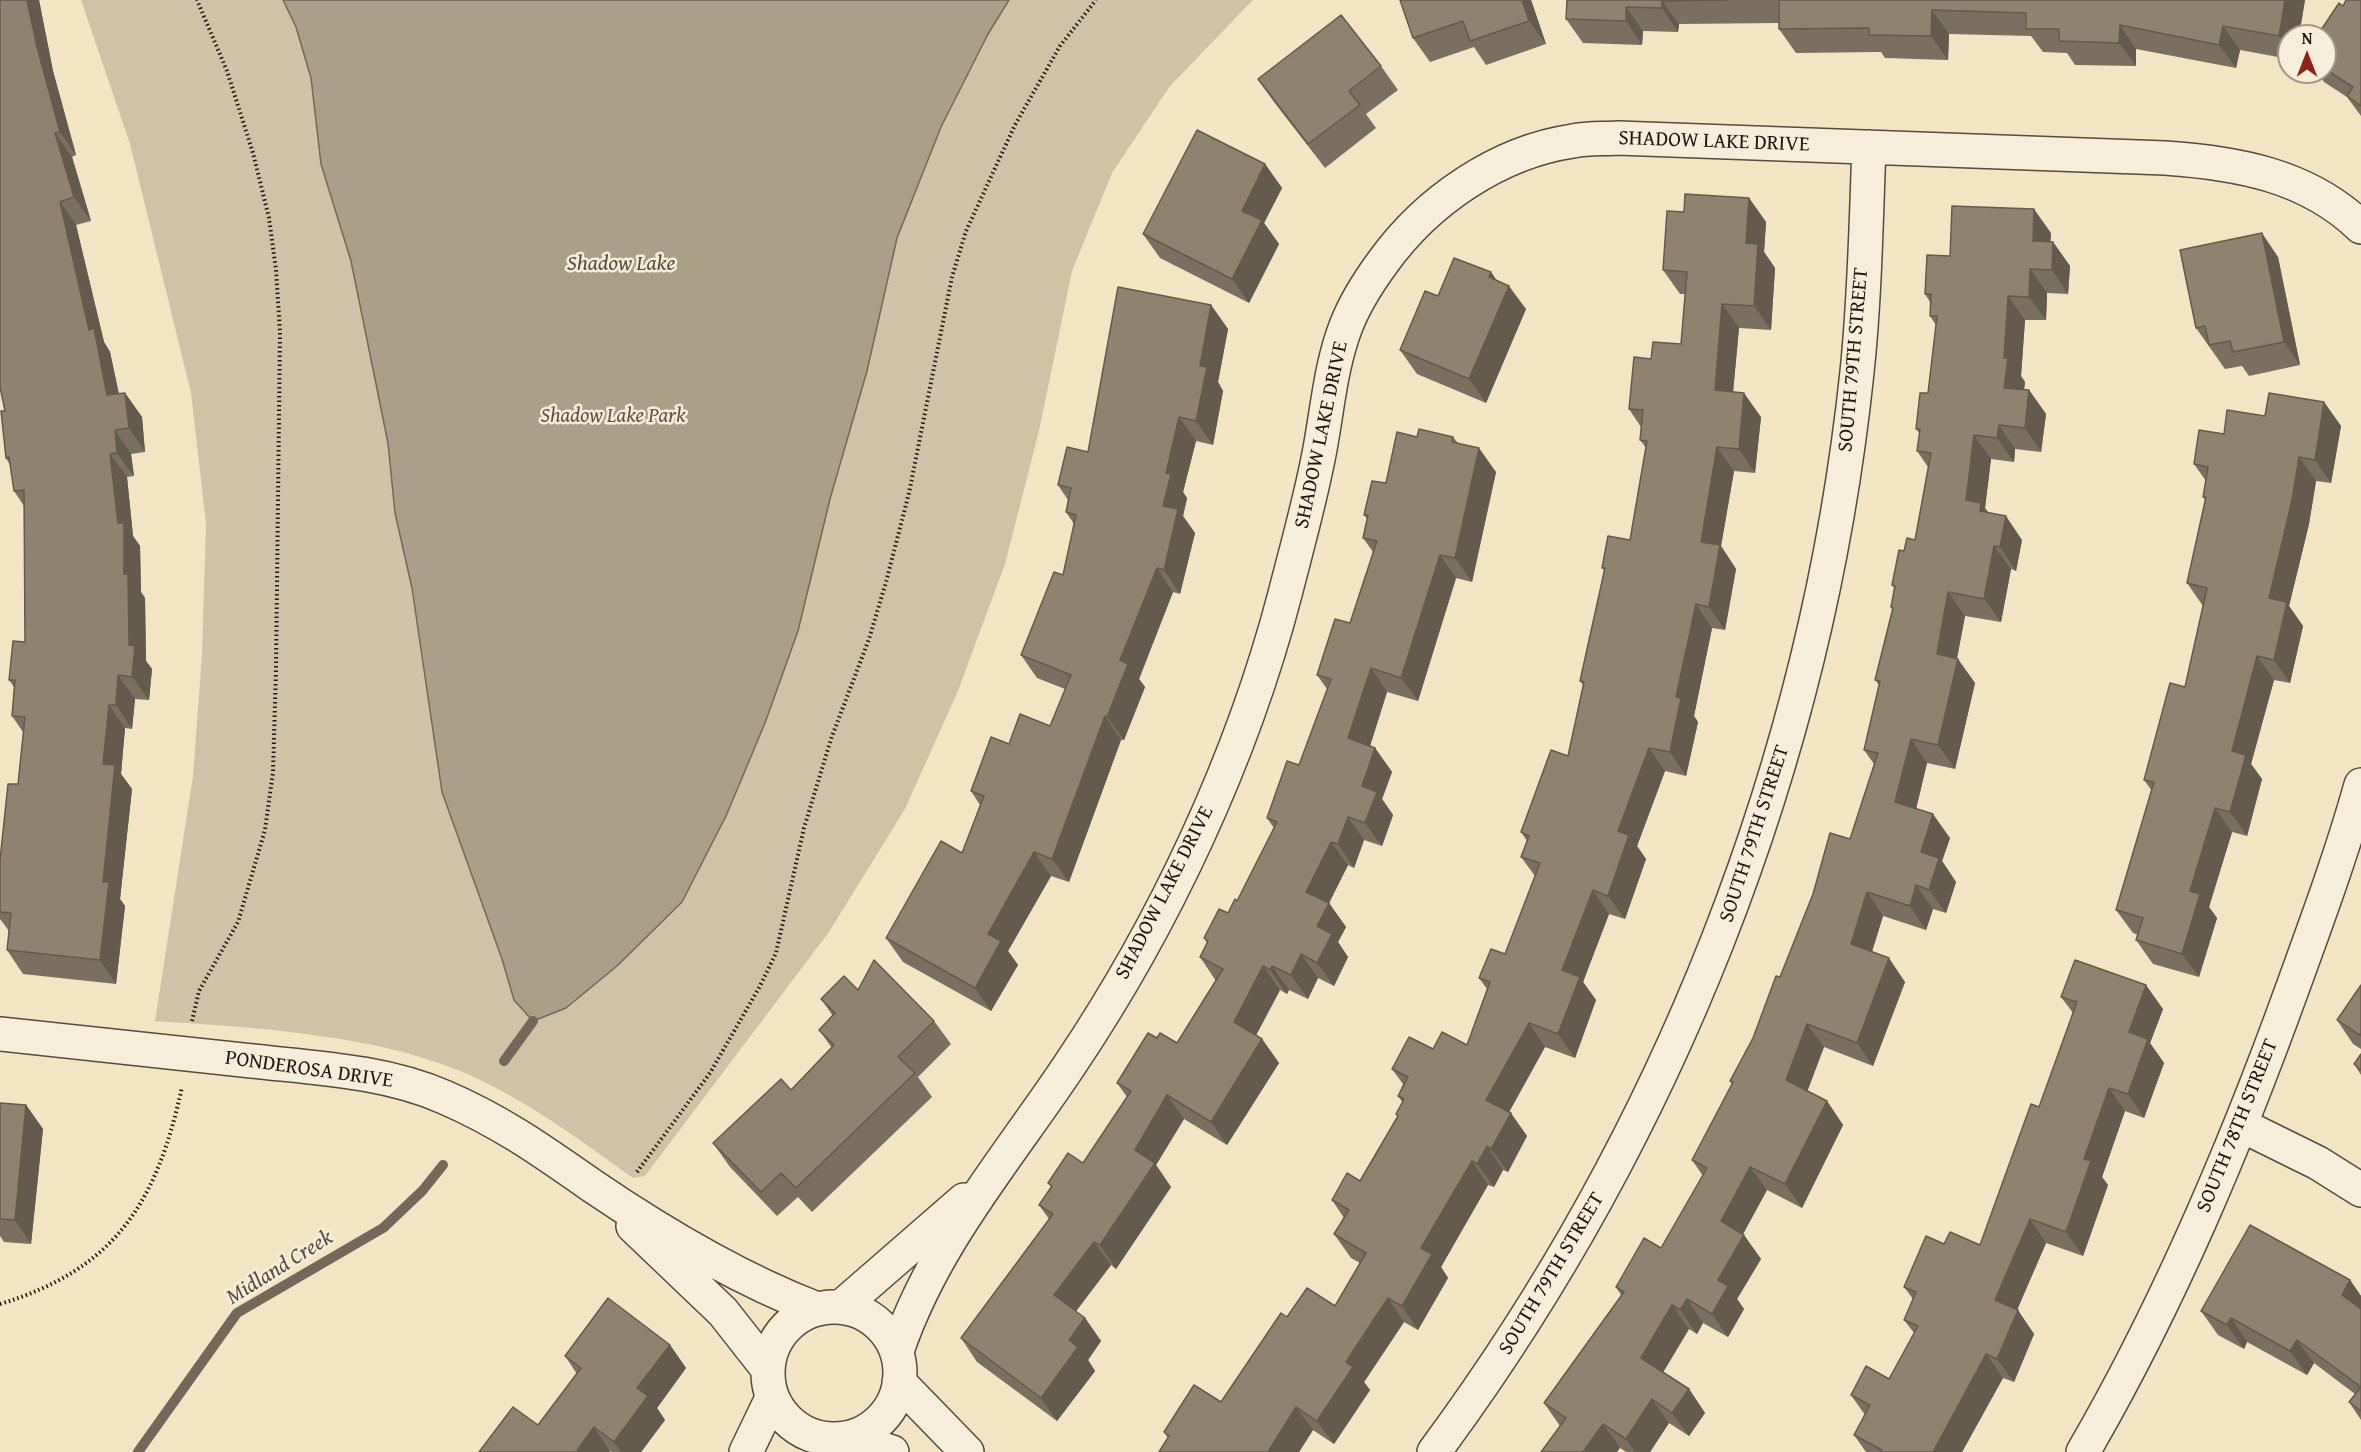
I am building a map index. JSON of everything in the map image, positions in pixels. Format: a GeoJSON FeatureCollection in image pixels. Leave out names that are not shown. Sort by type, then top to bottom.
{"type":"FeatureCollection","features":[{"type":"Feature","properties":{"kind":"street","name":"SHADOW LAKE DRIVE"},"geometry":{"type":"LineString","coordinates":[[898,1366],[926,1279],[986,1181],[1071,1064],[1157,920],[1194,843],[1261,676],[1284,597],[1317,462],[1335,362],[1346,325],[1362,294],[1404,234],[1435,205],[1468,182],[1535,150],[1573,141],[1618,138],[2219,162],[2267,173],[2303,186],[2347,214],[2361,228]]}},
{"type":"Feature","properties":{"kind":"street","name":"SOUTH 79TH STREET"},"geometry":{"type":"LineString","coordinates":[[1434,1452],[1527,1318],[1609,1178],[1688,1016],[1749,860],[1797,700],[1836,515],[1857,370],[1869,147]]}},
{"type":"Feature","properties":{"kind":"street","name":"SOUTH 78TH STREET"},"geometry":{"type":"LineString","coordinates":[[2083,1452],[2139,1349],[2241,1125],[2338,863],[2361,785]]}},
{"type":"Feature","properties":{"kind":"street","name":"PONDEROSA DRIVE"},"geometry":{"type":"LineString","coordinates":[[0,1034],[186,1073],[332,1070],[406,1084],[441,1095],[516,1133],[549,1153],[591,1185],[742,1277],[829,1308]]}},
{"type":"Feature","properties":{"kind":"street"},"geometry":{"type":"LineString","coordinates":[[2241,1125],[2318,1163],[2361,1190]]}},
{"type":"Feature","properties":{"kind":"street","name":"SHADOW LAKE DRIVE"},"geometry":{"type":"LineString","coordinates":[[829,1308],[986,1181]]}},
{"type":"Feature","properties":{"kind":"street","name":"PONDEROSA DRIVE"},"geometry":{"type":"LineString","coordinates":[[591,1185],[723,1312],[770,1383]]}},
{"type":"Feature","properties":{"kind":"street"},"geometry":{"type":"LineString","coordinates":[[746,1452],[770,1383],[777,1337],[795,1320],[829,1308],[869,1317],[886,1332],[898,1366],[967,1452]]}},
{"type":"Feature","properties":{"kind":"street"},"geometry":{"type":"LineString","coordinates":[[824,1442],[876,1424],[895,1398],[898,1366]]}},
{"type":"Feature","properties":{"kind":"street"},"geometry":{"type":"LineString","coordinates":[[770,1383],[791,1424],[824,1442],[892,1452]]}},
{"type":"Feature","properties":{"kind":"path"},"geometry":{"type":"LineString","coordinates":[[0,1304],[38,1292],[84,1267],[116,1239],[137,1212],[153,1178],[172,1127],[186,1073],[199,991],[238,922],[265,830],[273,772],[276,669],[280,355],[276,270],[269,218],[253,153],[227,71],[196,0]]}},
{"type":"Feature","properties":{"kind":"path"},"geometry":{"type":"LineString","coordinates":[[633,1178],[710,1073],[760,986],[776,953],[804,828],[831,739],[869,639],[886,582],[916,459],[952,277],[966,231],[1015,125],[1060,46],[1096,0]]}},
{"type":"Feature","properties":{"kind":"green space","name":"Shadow Lake Park"},"geometry":{"type":"Polygon","coordinates":[[[81,0],[1253,0],[1170,86],[1112,173],[1072,271],[1039,431],[1005,564],[958,691],[905,809],[829,932],[645,1176],[633,1178],[547,1118],[502,1091],[455,1069],[421,1057],[308,1034],[155,1021],[193,776],[202,654],[206,524],[191,393],[130,144],[81,0]]]}},
{"type":"Feature","properties":{"kind":"water","name":"Shadow Lake"},"geometry":{"type":"Polygon","coordinates":[[[283,0],[1009,0],[988,34],[941,127],[897,238],[867,371],[830,499],[798,631],[765,723],[726,816],[682,902],[617,966],[566,1008],[533,1021],[514,1000],[502,959],[442,792],[412,588],[395,513],[388,443],[351,261],[321,164],[311,78],[296,27],[283,0]]]}},
{"type":"Feature","properties":{"kind":"building"},"geometry":{"type":"Polygon","coordinates":[[[0,0],[27,0],[60,132],[55,133],[74,197],[60,202],[89,330],[94,328],[107,395],[125,393],[129,428],[115,430],[117,453],[110,454],[118,523],[124,523],[124,574],[128,574],[129,645],[135,646],[132,677],[118,675],[116,705],[109,705],[103,764],[115,765],[103,882],[109,882],[100,960],[7,950],[11,913],[0,912],[0,860],[8,784],[18,784],[25,717],[12,716],[15,680],[9,680],[13,641],[25,642],[24,490],[14,491],[9,457],[6,458],[1,411],[5,411],[0,387],[0,0]]]}},
{"type":"Feature","properties":{"kind":"building"},"geometry":{"type":"Polygon","coordinates":[[[1400,0],[1522,0],[1529,21],[1470,41],[1463,21],[1413,38],[1400,0]]]}},
{"type":"Feature","properties":{"kind":"building"},"geometry":{"type":"Polygon","coordinates":[[[1567,0],[1728,0],[1662,1],[1662,8],[1626,7],[1626,21],[1566,19],[1567,0]]]}},
{"type":"Feature","properties":{"kind":"building"},"geometry":{"type":"Polygon","coordinates":[[[1779,0],[2285,0],[2281,24],[2277,24],[2277,36],[2223,26],[2219,45],[2120,25],[2119,43],[2059,41],[2059,29],[2026,29],[2026,13],[1932,10],[1931,36],[1869,35],[1869,28],[1779,29],[1779,0]]]}},
{"type":"Feature","properties":{"kind":"building"},"geometry":{"type":"Polygon","coordinates":[[[2346,0],[2361,0],[2361,106],[2347,96],[2353,87],[2337,77],[2337,24],[2325,24],[2339,3],[2343,6],[2346,0]]]}},
{"type":"Feature","properties":{"kind":"building"},"geometry":{"type":"Polygon","coordinates":[[[1341,15],[1381,66],[1349,91],[1360,105],[1308,144],[1258,79],[1341,15]]]}},
{"type":"Feature","properties":{"kind":"building"},"geometry":{"type":"Polygon","coordinates":[[[1197,130],[1265,164],[1242,211],[1262,220],[1232,279],[1143,234],[1197,130]]]}},
{"type":"Feature","properties":{"kind":"building"},"geometry":{"type":"Polygon","coordinates":[[[1685,194],[1749,198],[1746,243],[1758,244],[1754,306],[1722,304],[1715,390],[1744,393],[1739,449],[1717,447],[1701,542],[1720,545],[1709,607],[1696,604],[1676,697],[1681,698],[1670,752],[1649,748],[1618,831],[1629,835],[1608,896],[1593,890],[1562,970],[1580,977],[1558,1034],[1529,1023],[1486,1100],[1511,1113],[1491,1149],[1487,1146],[1477,1164],[1472,1161],[1421,1248],[1432,1254],[1402,1306],[1388,1298],[1346,1362],[1353,1367],[1317,1421],[1296,1407],[1268,1452],[1159,1452],[1169,1436],[1164,1432],[1194,1385],[1221,1402],[1281,1313],[1287,1317],[1307,1288],[1335,1306],[1366,1253],[1334,1234],[1349,1210],[1332,1200],[1347,1173],[1360,1181],[1398,1116],[1396,1114],[1404,1099],[1398,1096],[1408,1077],[1392,1069],[1409,1037],[1433,1049],[1442,1032],[1467,1045],[1490,982],[1479,978],[1491,949],[1505,954],[1540,863],[1521,857],[1529,836],[1521,832],[1551,750],[1568,756],[1584,682],[1580,681],[1605,568],[1602,568],[1608,536],[1630,540],[1647,441],[1640,440],[1643,410],[1629,409],[1634,357],[1651,359],[1653,342],[1681,344],[1687,272],[1663,270],[1667,211],[1684,212],[1685,194]]]}},
{"type":"Feature","properties":{"kind":"building"},"geometry":{"type":"Polygon","coordinates":[[[1952,206],[2034,209],[2033,241],[2053,242],[2052,270],[2030,269],[2029,297],[2008,296],[2004,358],[2008,358],[2004,388],[2029,390],[2025,428],[1999,425],[1997,438],[1974,435],[1966,500],[1981,503],[1980,511],[2006,516],[2000,547],[1994,546],[1984,599],[1948,592],[1937,654],[1958,659],[1938,745],[1911,739],[1895,802],[1933,814],[1921,852],[1939,858],[1929,890],[1916,885],[1910,906],[1867,892],[1851,944],[1889,958],[1857,1043],[1807,1024],[1786,1080],[1827,1101],[1785,1184],[1750,1167],[1721,1221],[1744,1235],[1718,1280],[1728,1286],[1712,1314],[1687,1299],[1680,1310],[1672,1305],[1641,1358],[1689,1389],[1672,1413],[1652,1399],[1626,1439],[1603,1424],[1583,1452],[1541,1452],[1566,1418],[1544,1403],[1624,1292],[1616,1287],[1644,1238],[1661,1248],[1707,1168],[1692,1160],[1733,1082],[1730,1081],[1753,1038],[1776,976],[1780,977],[1813,894],[1830,833],[1850,839],[1878,753],[1864,750],[1880,681],[1875,680],[1893,608],[1891,607],[1895,586],[1892,585],[1899,550],[1904,551],[1907,538],[1915,540],[1931,453],[1917,451],[1920,429],[1916,429],[1920,393],[1928,393],[1937,316],[1930,316],[1931,294],[1925,294],[1927,255],[1950,256],[1952,206]]]}},
{"type":"Feature","properties":{"kind":"building"},"geometry":{"type":"Polygon","coordinates":[[[2262,233],[2284,342],[2233,352],[2230,341],[2209,345],[2205,326],[2196,328],[2180,250],[2262,233]]]}},
{"type":"Feature","properties":{"kind":"building"},"geometry":{"type":"Polygon","coordinates":[[[1454,258],[1491,272],[1489,277],[1509,286],[1469,379],[1400,350],[1425,291],[1438,296],[1454,258]]]}},
{"type":"Feature","properties":{"kind":"building"},"geometry":{"type":"Polygon","coordinates":[[[1118,287],[1211,305],[1200,366],[1207,367],[1196,421],[1179,417],[1166,473],[1171,474],[1163,506],[1178,509],[1164,570],[1157,568],[1120,660],[1128,664],[1107,717],[1105,716],[1052,859],[1034,852],[988,934],[1001,941],[975,988],[886,938],[941,841],[962,853],[984,796],[971,791],[991,737],[1009,744],[1020,714],[1050,726],[1071,675],[1021,655],[1054,572],[1063,575],[1076,515],[1066,512],[1071,488],[1058,485],[1067,447],[1088,452],[1118,287]]]}},
{"type":"Feature","properties":{"kind":"building"},"geometry":{"type":"Polygon","coordinates":[[[2269,393],[2324,402],[2315,460],[2299,457],[2292,500],[2269,598],[2287,602],[2274,660],[2257,656],[2232,751],[2246,755],[2230,812],[2215,808],[2190,891],[2200,894],[2182,954],[2136,940],[2143,918],[2116,910],[2154,782],[2144,780],[2170,683],[2185,687],[2207,588],[2187,583],[2206,497],[2203,497],[2208,467],[2194,464],[2199,430],[2224,434],[2227,410],[2265,416],[2269,393]]]}},
{"type":"Feature","properties":{"kind":"building"},"geometry":{"type":"Polygon","coordinates":[[[1419,429],[1453,437],[1452,442],[1479,448],[1455,558],[1440,555],[1401,678],[1371,668],[1348,738],[1375,748],[1362,786],[1377,792],[1365,823],[1348,817],[1338,844],[1331,842],[1306,892],[1329,903],[1317,926],[1332,934],[1317,963],[1301,954],[1291,975],[1272,966],[1270,970],[1263,966],[1234,1022],[1262,1039],[1211,1122],[1167,1095],[1135,1150],[1155,1163],[1100,1245],[1094,1242],[1054,1295],[1085,1318],[1069,1340],[1078,1347],[1041,1398],[961,1338],[1053,1214],[1039,1205],[1052,1186],[1048,1183],[1068,1153],[1083,1163],[1131,1091],[1117,1083],[1148,1033],[1157,1038],[1160,1033],[1177,1043],[1223,969],[1200,957],[1208,941],[1204,938],[1219,909],[1228,913],[1235,899],[1237,901],[1277,822],[1267,818],[1287,761],[1299,765],[1331,679],[1317,675],[1335,619],[1350,623],[1377,541],[1363,538],[1368,515],[1364,515],[1372,481],[1386,483],[1397,432],[1417,437],[1419,429]]]}},
{"type":"Feature","properties":{"kind":"building"},"geometry":{"type":"Polygon","coordinates":[[[874,960],[934,1021],[898,1057],[915,1073],[796,1188],[781,1173],[761,1192],[713,1143],[781,1079],[791,1090],[834,1045],[819,1030],[835,1013],[821,999],[844,976],[858,990],[874,960]]]}},
{"type":"Feature","properties":{"kind":"building"},"geometry":{"type":"Polygon","coordinates":[[[2075,960],[2146,985],[2129,1032],[2148,1039],[2128,1094],[2109,1088],[2084,1159],[2091,1161],[2066,1232],[2030,1219],[1995,1300],[2018,1310],[1997,1359],[1986,1354],[1933,1452],[1881,1452],[1882,1450],[1854,1435],[1870,1405],[1851,1395],[1866,1366],[1889,1379],[1918,1326],[1904,1320],[1916,1292],[1904,1287],[1926,1236],[1944,1244],[1950,1232],[1980,1245],[2031,1104],[2039,1107],[2077,1002],[2061,997],[2075,960]]]}},
{"type":"Feature","properties":{"kind":"building"},"geometry":{"type":"Polygon","coordinates":[[[2361,985],[2361,1036],[2337,1020],[2361,985]]]}},
{"type":"Feature","properties":{"kind":"building"},"geometry":{"type":"Polygon","coordinates":[[[2361,1054],[2361,1070],[2354,1064],[2361,1054]]]}},
{"type":"Feature","properties":{"kind":"building"},"geometry":{"type":"Polygon","coordinates":[[[0,1103],[26,1105],[15,1220],[0,1219],[0,1103]]]}},
{"type":"Feature","properties":{"kind":"building"},"geometry":{"type":"Polygon","coordinates":[[[2250,1225],[2350,1280],[2342,1295],[2361,1309],[2361,1387],[2297,1340],[2290,1351],[2231,1318],[2227,1325],[2201,1311],[2250,1225]]]}},
{"type":"Feature","properties":{"kind":"building"},"geometry":{"type":"Polygon","coordinates":[[[608,1298],[670,1345],[637,1388],[648,1396],[614,1442],[594,1427],[576,1452],[479,1452],[513,1407],[538,1425],[581,1368],[565,1356],[608,1298]]]}},
{"type":"Feature","properties":{"kind":"building"},"geometry":{"type":"Polygon","coordinates":[[[2361,1387],[2361,1411],[2349,1402],[2361,1387]]]}},
{"type":"Feature","properties":{"kind":"waterway","name":"Midland Creek"},"geometry":{"type":"LineString","coordinates":[[504,1061],[533,1021]]}},
{"type":"Feature","properties":{"kind":"waterway","name":"Midland Creek"},"geometry":{"type":"LineString","coordinates":[[138,1452],[237,1313],[383,1228],[423,1190],[443,1165]]}}]}
